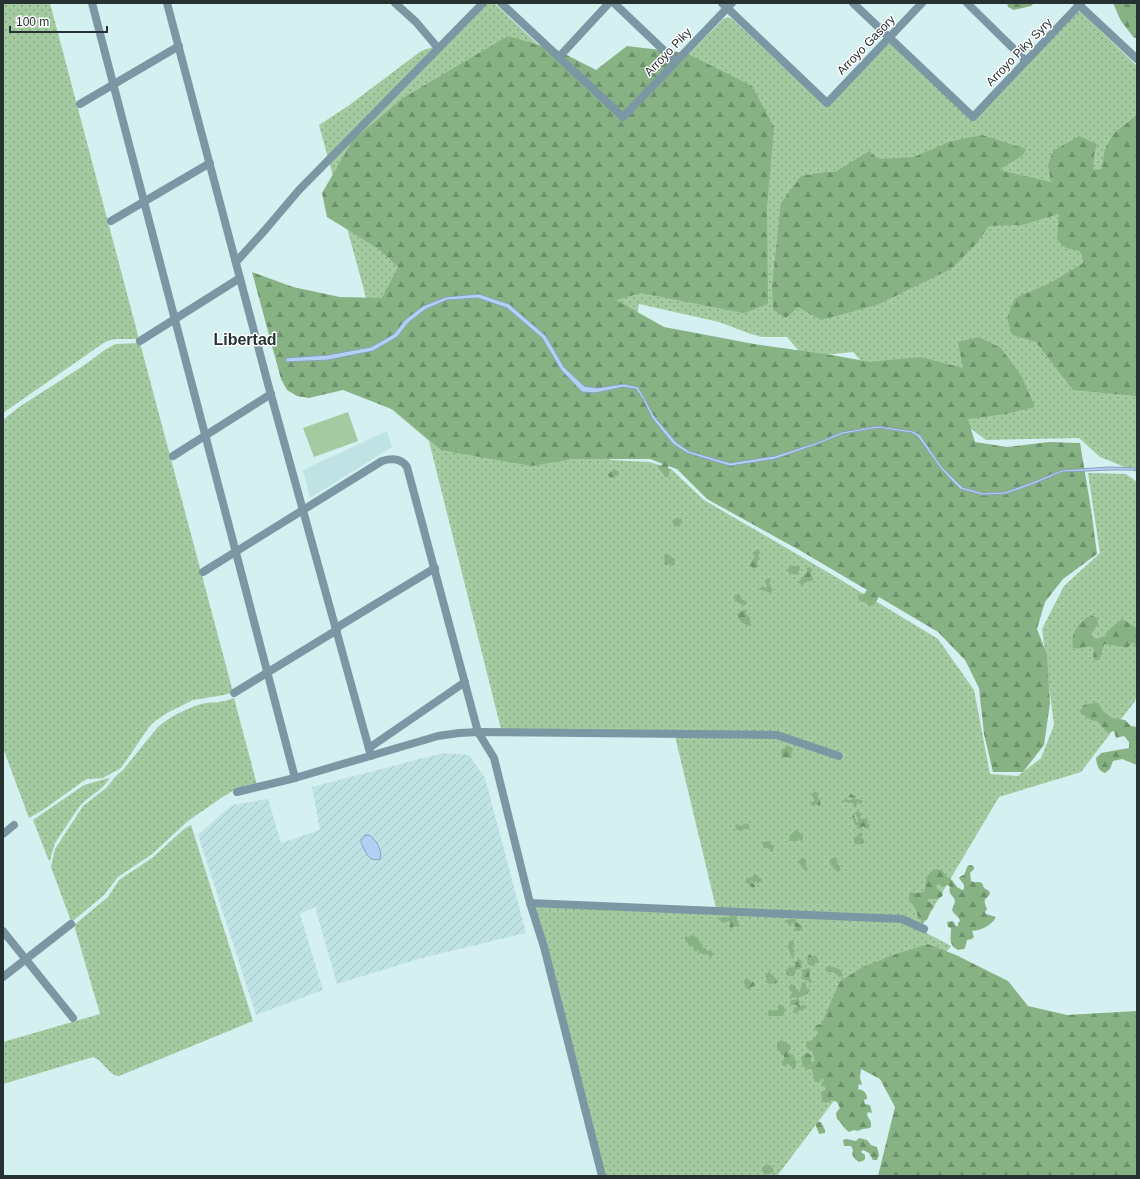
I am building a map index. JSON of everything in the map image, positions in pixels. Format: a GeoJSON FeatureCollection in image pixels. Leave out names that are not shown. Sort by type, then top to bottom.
{"type":"FeatureCollection","features":[{"type":"Feature","properties":{"kind":"street"},"geometry":{"type":"LineString","coordinates":[[92,3],[295,778]]}},
{"type":"Feature","properties":{"kind":"street"},"geometry":{"type":"LineString","coordinates":[[167,3],[271,394],[370,752]]}},
{"type":"Feature","properties":{"kind":"street"},"geometry":{"type":"LineString","coordinates":[[395,3],[416,22],[438,48]]}},
{"type":"Feature","properties":{"kind":"street"},"geometry":{"type":"LineString","coordinates":[[236,262],[299,190],[483,3]]}},
{"type":"Feature","properties":{"kind":"street"},"geometry":{"type":"LineString","coordinates":[[501,3],[559,57],[609,3]]}},
{"type":"Feature","properties":{"kind":"street"},"geometry":{"type":"LineString","coordinates":[[614,3],[676,62]]}},
{"type":"Feature","properties":{"kind":"street"},"geometry":{"type":"LineString","coordinates":[[853,3],[890,38]]}},
{"type":"Feature","properties":{"kind":"street","name":"Arroyo Gasory"},"geometry":{"type":"LineString","coordinates":[[727,5],[827,103],[922,3]]}},
{"type":"Feature","properties":{"kind":"street"},"geometry":{"type":"LineString","coordinates":[[967,3],[1026,61]]}},
{"type":"Feature","properties":{"kind":"street"},"geometry":{"type":"LineString","coordinates":[[1079,4],[1137,59]]}},
{"type":"Feature","properties":{"kind":"street","name":"Arroyo Piky Syry"},"geometry":{"type":"LineString","coordinates":[[890,38],[973,117],[1079,4]]}},
{"type":"Feature","properties":{"kind":"street","name":"Arroyo Piky"},"geometry":{"type":"LineString","coordinates":[[559,57],[622,117],[676,62],[727,5]]}},
{"type":"Feature","properties":{"kind":"street"},"geometry":{"type":"LineString","coordinates":[[80,104],[179,46]]}},
{"type":"Feature","properties":{"kind":"street"},"geometry":{"type":"LineString","coordinates":[[111,221],[210,163]]}},
{"type":"Feature","properties":{"kind":"street"},"geometry":{"type":"LineString","coordinates":[[140,341],[240,278]]}},
{"type":"Feature","properties":{"kind":"street"},"geometry":{"type":"LineString","coordinates":[[173,456],[271,394]]}},
{"type":"Feature","properties":{"kind":"street"},"geometry":{"type":"LineString","coordinates":[[203,572],[382,461],[390,458],[404,462],[407,467],[478,732],[494,758],[530,903],[544,947],[602,1176]]}},
{"type":"Feature","properties":{"kind":"street"},"geometry":{"type":"LineString","coordinates":[[234,693],[434,568]]}},
{"type":"Feature","properties":{"kind":"street"},"geometry":{"type":"LineString","coordinates":[[370,752],[465,682]]}},
{"type":"Feature","properties":{"kind":"street"},"geometry":{"type":"LineString","coordinates":[[237,792],[295,778],[370,752],[459,732],[777,735],[840,756]]}},
{"type":"Feature","properties":{"kind":"street"},"geometry":{"type":"LineString","coordinates":[[3,834],[14,825]]}},
{"type":"Feature","properties":{"kind":"street"},"geometry":{"type":"LineString","coordinates":[[530,903],[902,919],[924,929]]}},
{"type":"Feature","properties":{"kind":"street"},"geometry":{"type":"LineString","coordinates":[[3,977],[71,924]]}},
{"type":"Feature","properties":{"kind":"street"},"geometry":{"type":"LineString","coordinates":[[3,931],[72,1018]]}},
{"type":"Feature","properties":{"kind":"shaded area"},"geometry":{"type":"Polygon","coordinates":[[[387,431],[392,447],[310,498],[303,470],[387,431]]]}},
{"type":"Feature","properties":{"kind":"shaded area"},"geometry":{"type":"Polygon","coordinates":[[[443,753],[469,755],[485,778],[526,933],[418,959],[337,984],[315,907],[300,914],[323,990],[256,1015],[198,835],[232,805],[268,799],[281,843],[320,830],[312,787],[443,753]]]}},
{"type":"Feature","properties":{"kind":"green space"},"geometry":{"type":"Polygon","coordinates":[[[3,3],[50,3],[139,339],[114,339],[105,342],[3,413],[3,3]]]}},
{"type":"Feature","properties":{"kind":"green space"},"geometry":{"type":"Polygon","coordinates":[[[488,3],[495,4],[618,119],[626,119],[723,19],[728,17],[732,19],[825,105],[890,43],[969,118],[1080,11],[1137,66],[1137,472],[1100,457],[1079,438],[986,440],[923,392],[879,381],[853,352],[804,357],[787,337],[762,337],[719,322],[639,304],[610,460],[650,462],[671,469],[704,500],[836,577],[938,639],[974,690],[990,774],[1018,776],[1041,758],[1054,725],[1042,629],[1064,586],[1100,553],[1088,473],[1126,474],[1137,482],[1137,696],[1135,701],[1081,772],[999,797],[923,925],[901,917],[716,908],[675,736],[777,738],[842,759],[844,754],[776,732],[501,729],[429,441],[376,396],[380,349],[319,125],[348,106],[421,51],[445,43],[488,3]]]}},
{"type":"Feature","properties":{"kind":"green space"},"geometry":{"type":"Polygon","coordinates":[[[1007,3],[1034,3],[1031,6],[1014,10],[1008,7],[1007,3]]]}},
{"type":"Feature","properties":{"kind":"green space"},"geometry":{"type":"Polygon","coordinates":[[[1113,3],[1137,3],[1137,38],[1134,38],[1121,21],[1113,3]]]}},
{"type":"Feature","properties":{"kind":"green space"},"geometry":{"type":"Polygon","coordinates":[[[508,36],[559,51],[596,70],[627,46],[686,53],[752,86],[774,127],[767,207],[768,304],[744,313],[641,293],[616,300],[664,327],[754,344],[870,362],[920,357],[963,368],[958,342],[979,337],[1001,348],[1022,377],[1035,407],[1006,414],[968,419],[975,442],[1007,447],[1049,442],[1080,443],[1097,554],[1063,579],[1045,602],[1037,629],[1047,655],[1050,703],[1044,745],[1023,772],[993,772],[984,734],[979,688],[965,660],[938,632],[879,597],[874,605],[869,606],[865,602],[859,601],[858,595],[864,594],[867,590],[801,551],[707,499],[677,469],[668,466],[668,477],[665,477],[658,468],[663,464],[650,459],[572,459],[532,466],[441,450],[394,410],[343,390],[309,398],[297,396],[287,390],[281,379],[252,272],[293,287],[340,297],[382,298],[398,267],[379,249],[327,217],[322,193],[353,140],[403,98],[508,36]]]}},
{"type":"Feature","properties":{"kind":"green space"},"geometry":{"type":"Polygon","coordinates":[[[1137,115],[1137,396],[1073,390],[1036,342],[1012,335],[1007,318],[1015,298],[1050,283],[1083,263],[1083,257],[1079,251],[1066,248],[1057,239],[1059,214],[1022,225],[989,226],[975,245],[951,269],[877,305],[821,320],[798,307],[786,318],[773,310],[772,286],[781,203],[801,176],[835,172],[869,151],[878,159],[914,157],[949,142],[982,135],[1026,149],[1023,155],[999,170],[1051,182],[1048,165],[1053,151],[1079,136],[1097,144],[1094,155],[1093,169],[1098,170],[1102,168],[1105,149],[1114,133],[1137,115]]]}},
{"type":"Feature","properties":{"kind":"green space"},"geometry":{"type":"Polygon","coordinates":[[[140,343],[233,692],[193,700],[167,713],[149,727],[121,768],[103,778],[87,779],[29,818],[3,748],[3,420],[19,407],[83,366],[106,349],[116,344],[140,343]]]}},
{"type":"Feature","properties":{"kind":"green space"},"geometry":{"type":"Polygon","coordinates":[[[348,412],[358,441],[314,457],[303,428],[348,412]]]}},
{"type":"Feature","properties":{"kind":"green space"},"geometry":{"type":"Polygon","coordinates":[[[614,469],[619,472],[619,475],[611,478],[608,474],[614,469]]]}},
{"type":"Feature","properties":{"kind":"green space"},"geometry":{"type":"Polygon","coordinates":[[[676,518],[681,519],[682,522],[679,527],[674,526],[672,521],[676,518]]]}},
{"type":"Feature","properties":{"kind":"green space"},"geometry":{"type":"Polygon","coordinates":[[[757,550],[760,552],[758,555],[760,559],[757,562],[757,568],[752,568],[750,564],[755,556],[752,553],[757,550]]]}},
{"type":"Feature","properties":{"kind":"green space"},"geometry":{"type":"Polygon","coordinates":[[[664,555],[670,555],[675,559],[675,564],[673,566],[670,564],[665,565],[664,555]]]}},
{"type":"Feature","properties":{"kind":"green space"},"geometry":{"type":"Polygon","coordinates":[[[791,565],[796,567],[799,566],[800,568],[797,575],[788,572],[787,570],[791,565]]]}},
{"type":"Feature","properties":{"kind":"green space"},"geometry":{"type":"Polygon","coordinates":[[[810,567],[812,569],[811,574],[813,579],[812,581],[806,582],[802,586],[799,582],[804,575],[807,574],[807,568],[810,567]]]}},
{"type":"Feature","properties":{"kind":"green space"},"geometry":{"type":"Polygon","coordinates":[[[770,578],[771,581],[769,583],[772,588],[772,593],[758,589],[767,587],[765,581],[770,578]]]}},
{"type":"Feature","properties":{"kind":"green space"},"geometry":{"type":"Polygon","coordinates":[[[739,594],[741,599],[746,601],[746,605],[735,601],[734,595],[739,594]]]}},
{"type":"Feature","properties":{"kind":"green space"},"geometry":{"type":"Polygon","coordinates":[[[743,610],[746,611],[746,614],[750,618],[751,626],[744,624],[739,619],[737,614],[743,610]]]}},
{"type":"Feature","properties":{"kind":"green space"},"geometry":{"type":"Polygon","coordinates":[[[1091,615],[1097,618],[1098,624],[1091,634],[1093,638],[1097,639],[1107,635],[1107,631],[1122,619],[1137,628],[1137,651],[1134,642],[1127,648],[1104,644],[1100,659],[1096,661],[1093,658],[1094,650],[1092,647],[1078,649],[1073,648],[1072,643],[1076,628],[1091,615]]]}},
{"type":"Feature","properties":{"kind":"green space"},"geometry":{"type":"Polygon","coordinates":[[[234,698],[257,785],[236,789],[188,821],[151,855],[118,877],[104,895],[73,921],[71,921],[51,867],[55,849],[83,806],[106,788],[123,770],[157,728],[167,720],[194,706],[234,698]]]}},
{"type":"Feature","properties":{"kind":"green space"},"geometry":{"type":"Polygon","coordinates":[[[1098,703],[1103,711],[1112,718],[1125,720],[1131,726],[1137,727],[1137,765],[1122,759],[1113,761],[1110,769],[1105,773],[1099,769],[1096,758],[1101,753],[1129,748],[1129,742],[1124,736],[1116,738],[1114,731],[1107,733],[1098,721],[1091,720],[1079,712],[1085,704],[1098,703]]]}},
{"type":"Feature","properties":{"kind":"green space"},"geometry":{"type":"Polygon","coordinates":[[[788,746],[793,749],[791,754],[792,757],[790,759],[788,757],[783,758],[781,753],[781,750],[788,746]]]}},
{"type":"Feature","properties":{"kind":"green space"},"geometry":{"type":"Polygon","coordinates":[[[109,778],[103,787],[79,807],[55,843],[49,861],[33,820],[84,785],[109,778]]]}},
{"type":"Feature","properties":{"kind":"green space"},"geometry":{"type":"Polygon","coordinates":[[[816,791],[821,804],[819,806],[816,804],[811,806],[811,803],[815,800],[811,794],[816,791]]]}},
{"type":"Feature","properties":{"kind":"green space"},"geometry":{"type":"Polygon","coordinates":[[[851,794],[856,796],[855,799],[863,801],[861,804],[857,803],[856,808],[852,806],[854,804],[853,803],[848,803],[845,801],[843,803],[841,802],[846,798],[848,800],[852,800],[852,798],[848,797],[851,794]]]}},
{"type":"Feature","properties":{"kind":"green space"},"geometry":{"type":"Polygon","coordinates":[[[857,811],[861,813],[860,819],[868,819],[867,823],[870,825],[868,829],[863,826],[860,829],[856,828],[858,826],[855,825],[852,816],[854,815],[858,823],[855,813],[857,811]]]}},
{"type":"Feature","properties":{"kind":"green space"},"geometry":{"type":"Polygon","coordinates":[[[747,823],[750,827],[749,829],[740,831],[736,829],[735,826],[737,824],[741,826],[747,823]]]}},
{"type":"Feature","properties":{"kind":"green space"},"geometry":{"type":"Polygon","coordinates":[[[191,825],[253,1021],[119,1076],[112,1073],[100,1061],[93,1057],[3,1084],[3,1042],[100,1014],[74,925],[108,897],[119,880],[152,858],[184,829],[191,825]]]}},
{"type":"Feature","properties":{"kind":"green space"},"geometry":{"type":"Polygon","coordinates":[[[796,830],[803,835],[803,840],[801,841],[799,839],[797,841],[789,841],[790,835],[796,830]]]}},
{"type":"Feature","properties":{"kind":"green space"},"geometry":{"type":"Polygon","coordinates":[[[861,832],[863,835],[860,838],[864,839],[864,842],[862,844],[854,843],[854,838],[861,832]]]}},
{"type":"Feature","properties":{"kind":"green space"},"geometry":{"type":"Polygon","coordinates":[[[768,841],[773,847],[773,852],[771,852],[768,848],[764,848],[762,843],[768,841]]]}},
{"type":"Feature","properties":{"kind":"green space"},"geometry":{"type":"Polygon","coordinates":[[[836,857],[836,862],[841,869],[837,872],[830,861],[830,859],[836,857]]]}},
{"type":"Feature","properties":{"kind":"green space"},"geometry":{"type":"Polygon","coordinates":[[[804,858],[806,860],[808,870],[806,872],[799,863],[799,860],[804,858]]]}},
{"type":"Feature","properties":{"kind":"green space"},"geometry":{"type":"Polygon","coordinates":[[[969,865],[974,867],[970,873],[971,881],[982,883],[984,888],[990,893],[985,900],[987,909],[985,912],[986,914],[996,917],[992,923],[986,927],[972,931],[974,937],[967,940],[964,949],[958,950],[951,943],[951,928],[948,927],[947,922],[953,921],[956,926],[958,926],[960,921],[952,910],[955,902],[950,893],[950,887],[948,885],[943,887],[939,884],[936,885],[937,890],[942,892],[943,895],[938,899],[929,898],[928,901],[934,906],[927,920],[922,921],[919,919],[909,896],[910,892],[924,892],[928,875],[933,870],[937,869],[942,871],[952,880],[957,887],[962,890],[964,889],[964,885],[959,878],[964,875],[969,865]]]}},
{"type":"Feature","properties":{"kind":"green space"},"geometry":{"type":"Polygon","coordinates":[[[756,874],[762,880],[758,884],[756,881],[753,882],[751,880],[755,885],[753,888],[746,882],[746,878],[756,874]]]}},
{"type":"Feature","properties":{"kind":"green space"},"geometry":{"type":"Polygon","coordinates":[[[534,906],[901,920],[951,946],[777,1176],[605,1176],[534,906]]]}},
{"type":"Feature","properties":{"kind":"green space"},"geometry":{"type":"Polygon","coordinates":[[[730,915],[737,916],[739,927],[734,925],[731,929],[729,926],[731,924],[729,921],[724,923],[719,920],[723,917],[729,918],[730,915]]]}},
{"type":"Feature","properties":{"kind":"green space"},"geometry":{"type":"Polygon","coordinates":[[[795,919],[796,922],[801,925],[802,928],[800,931],[793,931],[796,928],[793,923],[790,926],[784,922],[785,920],[795,919]]]}},
{"type":"Feature","properties":{"kind":"green space"},"geometry":{"type":"Polygon","coordinates":[[[691,935],[698,938],[703,948],[706,948],[707,951],[712,951],[712,957],[706,953],[703,955],[702,953],[699,953],[698,949],[696,952],[691,945],[689,945],[685,940],[685,936],[688,937],[691,935]]]}},
{"type":"Feature","properties":{"kind":"green space"},"geometry":{"type":"Polygon","coordinates":[[[793,940],[795,947],[792,946],[795,952],[793,952],[793,959],[788,948],[789,941],[793,940]]]}},
{"type":"Feature","properties":{"kind":"green space"},"geometry":{"type":"Polygon","coordinates":[[[928,944],[956,955],[1008,981],[1028,1006],[1067,1015],[1137,1011],[1137,1176],[878,1176],[895,1107],[880,1079],[861,1069],[860,1078],[862,1085],[859,1084],[858,1089],[863,1091],[867,1097],[867,1099],[864,1100],[865,1104],[870,1105],[872,1113],[868,1112],[867,1115],[871,1122],[871,1127],[849,1132],[837,1119],[836,1113],[840,1108],[837,1102],[832,1100],[826,1103],[822,1101],[821,1092],[826,1090],[821,1084],[824,1080],[822,1078],[821,1081],[816,1082],[814,1080],[812,1069],[806,1069],[801,1058],[807,1053],[810,1054],[812,1056],[811,1061],[814,1064],[815,1061],[812,1051],[807,1048],[806,1042],[812,1040],[818,1032],[815,1029],[815,1026],[819,1024],[821,1025],[840,981],[863,967],[893,955],[928,944]]]}},
{"type":"Feature","properties":{"kind":"green space"},"geometry":{"type":"Polygon","coordinates":[[[810,954],[813,958],[813,955],[816,956],[819,962],[811,966],[808,964],[807,959],[810,954]]]}},
{"type":"Feature","properties":{"kind":"green space"},"geometry":{"type":"Polygon","coordinates":[[[798,959],[801,960],[802,968],[796,970],[794,976],[789,976],[786,974],[788,968],[796,966],[795,963],[798,959]]]}},
{"type":"Feature","properties":{"kind":"green space"},"geometry":{"type":"Polygon","coordinates":[[[829,966],[840,970],[843,976],[839,977],[833,972],[827,972],[825,968],[829,966]]]}},
{"type":"Feature","properties":{"kind":"green space"},"geometry":{"type":"Polygon","coordinates":[[[808,968],[811,969],[809,977],[812,981],[811,984],[802,977],[803,970],[808,968]]]}},
{"type":"Feature","properties":{"kind":"green space"},"geometry":{"type":"Polygon","coordinates":[[[769,971],[778,983],[769,984],[767,982],[766,976],[769,971]]]}},
{"type":"Feature","properties":{"kind":"green space"},"geometry":{"type":"Polygon","coordinates":[[[745,979],[754,982],[755,986],[751,987],[751,990],[745,988],[745,979]]]}},
{"type":"Feature","properties":{"kind":"green space"},"geometry":{"type":"Polygon","coordinates":[[[802,982],[805,983],[806,987],[810,990],[809,992],[802,996],[791,998],[790,995],[792,993],[789,986],[791,984],[794,985],[798,992],[800,991],[802,982]]]}},
{"type":"Feature","properties":{"kind":"green space"},"geometry":{"type":"Polygon","coordinates":[[[798,999],[800,1001],[800,1006],[805,1005],[807,1007],[798,1011],[798,1013],[792,1012],[794,1007],[798,1006],[791,1005],[790,1002],[798,999]]]}},
{"type":"Feature","properties":{"kind":"green space"},"geometry":{"type":"Polygon","coordinates":[[[779,1004],[784,1006],[785,1011],[783,1016],[769,1016],[768,1011],[777,1010],[779,1004]]]}},
{"type":"Feature","properties":{"kind":"green space"},"geometry":{"type":"Polygon","coordinates":[[[781,1040],[790,1045],[791,1048],[788,1052],[789,1054],[793,1055],[796,1061],[795,1068],[793,1070],[790,1065],[782,1065],[784,1056],[777,1049],[777,1043],[781,1040]]]}},
{"type":"Feature","properties":{"kind":"green space"},"geometry":{"type":"Polygon","coordinates":[[[821,1122],[825,1133],[819,1134],[816,1123],[821,1122]]]}},
{"type":"Feature","properties":{"kind":"green space"},"geometry":{"type":"Polygon","coordinates":[[[859,1138],[867,1140],[871,1145],[877,1147],[879,1155],[877,1160],[873,1160],[869,1153],[863,1150],[861,1152],[865,1155],[865,1159],[859,1162],[853,1157],[853,1150],[851,1146],[844,1146],[843,1140],[846,1139],[856,1141],[859,1138]]]}},
{"type":"Feature","properties":{"kind":"green space"},"geometry":{"type":"Polygon","coordinates":[[[766,1164],[771,1166],[774,1170],[773,1172],[769,1174],[764,1173],[762,1168],[766,1164]]]}},
{"type":"Feature","properties":{"kind":"water"},"geometry":{"type":"Polygon","coordinates":[[[479,294],[509,304],[546,336],[564,367],[584,386],[597,388],[624,384],[638,387],[654,416],[676,442],[689,451],[730,463],[775,456],[818,442],[842,432],[878,426],[913,431],[920,435],[942,467],[962,487],[983,493],[1005,492],[1062,470],[1110,467],[1137,468],[1137,470],[1062,472],[1006,494],[982,495],[960,489],[941,469],[918,437],[912,433],[878,428],[843,434],[775,459],[730,466],[687,453],[673,444],[652,418],[643,399],[636,389],[623,387],[595,393],[582,392],[561,370],[542,338],[507,308],[478,298],[447,300],[426,309],[409,322],[397,337],[373,351],[328,360],[286,362],[286,358],[328,355],[371,347],[394,334],[405,320],[423,306],[446,297],[479,294]]]}},
{"type":"Feature","properties":{"kind":"water"},"geometry":{"type":"Polygon","coordinates":[[[366,835],[372,837],[376,842],[381,852],[380,859],[371,859],[366,853],[361,842],[362,838],[366,835]]]}},
{"type":"Feature","properties":{"kind":"district","name":"Libertad"},"geometry":{"type":"Point","coordinates":[245,339]}}]}
